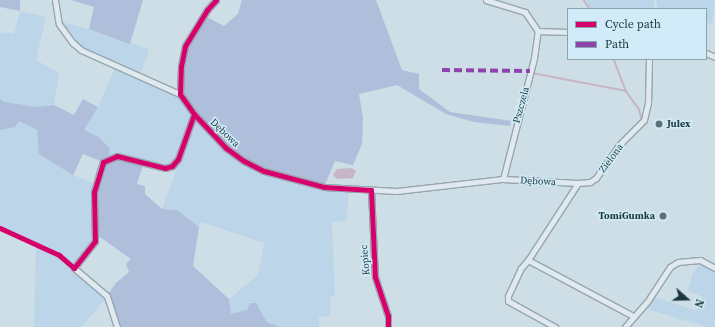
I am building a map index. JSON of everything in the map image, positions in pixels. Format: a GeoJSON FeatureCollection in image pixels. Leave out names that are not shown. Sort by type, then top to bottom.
{"type":"FeatureCollection","features":[{"type":"Feature","properties":{"kind":"street"},"geometry":{"type":"LineString","coordinates":[[55,0],[59,24],[73,43],[81,50],[180,94],[181,66],[185,46],[207,10],[216,0]]}},
{"type":"Feature","properties":{"kind":"street"},"geometry":{"type":"LineString","coordinates":[[486,0],[525,12],[538,32],[567,32]]}},
{"type":"Feature","properties":{"kind":"street","name":"Pszczela"},"geometry":{"type":"LineString","coordinates":[[503,179],[534,58],[538,32]]}},
{"type":"Feature","properties":{"kind":"street","name":"Zielona"},"geometry":{"type":"LineString","coordinates":[[578,183],[590,182],[596,178],[619,145],[644,120],[648,103],[649,60]]}},
{"type":"Feature","properties":{"kind":"street","name":"Dębowa"},"geometry":{"type":"LineString","coordinates":[[180,94],[194,114],[226,148],[244,161],[264,171],[324,187],[397,191],[503,179],[578,183]]}},
{"type":"Feature","properties":{"kind":"street"},"geometry":{"type":"LineString","coordinates":[[117,327],[107,296],[74,268],[95,241],[93,203],[103,162],[117,156],[165,168],[172,166],[178,159],[194,114]]}},
{"type":"Feature","properties":{"kind":"street"},"geometry":{"type":"LineString","coordinates":[[555,327],[508,301],[508,296],[521,268],[528,260],[578,183]]}},
{"type":"Feature","properties":{"kind":"street","name":"Kopiec"},"geometry":{"type":"LineString","coordinates":[[371,190],[375,277],[388,316],[388,327]]}},
{"type":"Feature","properties":{"kind":"street"},"geometry":{"type":"LineString","coordinates":[[528,260],[634,316]]}},
{"type":"Feature","properties":{"kind":"street"},"geometry":{"type":"LineString","coordinates":[[625,327],[647,302],[670,266],[678,262],[700,260],[715,268]]}},
{"type":"Feature","properties":{"kind":"shaded area"},"geometry":{"type":"Polygon","coordinates":[[[0,0],[20,0],[20,11],[0,7],[0,0]]]}},
{"type":"Feature","properties":{"kind":"shaded area"},"geometry":{"type":"Polygon","coordinates":[[[71,0],[143,0],[130,44],[89,29],[94,7],[71,0]]]}},
{"type":"Feature","properties":{"kind":"shaded area"},"geometry":{"type":"Polygon","coordinates":[[[242,0],[376,0],[402,70],[419,74],[419,89],[450,112],[511,121],[510,126],[474,122],[446,114],[397,85],[359,94],[363,118],[362,144],[353,165],[335,161],[324,187],[264,171],[226,148],[180,94],[187,47],[205,16],[224,26],[238,14],[242,0]]]}},
{"type":"Feature","properties":{"kind":"shaded area"},"geometry":{"type":"Polygon","coordinates":[[[587,0],[654,0],[654,8],[587,8],[587,0]]]}},
{"type":"Feature","properties":{"kind":"shaded area"},"geometry":{"type":"Polygon","coordinates":[[[656,0],[715,0],[712,24],[707,22],[707,8],[658,8],[656,0]]]}},
{"type":"Feature","properties":{"kind":"shaded area"},"geometry":{"type":"Polygon","coordinates":[[[20,11],[46,17],[36,60],[59,73],[54,105],[38,107],[4,102],[0,99],[0,32],[14,34],[20,11]]]}},
{"type":"Feature","properties":{"kind":"shaded area"},"geometry":{"type":"Polygon","coordinates":[[[61,22],[89,29],[149,49],[140,76],[175,92],[324,187],[349,189],[346,222],[332,221],[335,296],[331,296],[330,316],[319,317],[319,327],[280,327],[267,322],[261,310],[248,310],[231,315],[229,299],[258,275],[264,243],[201,222],[199,227],[177,210],[162,209],[177,168],[109,158],[110,149],[99,137],[83,130],[98,107],[117,64],[92,53],[73,41],[61,22]]]}},
{"type":"Feature","properties":{"kind":"shaded area"},"geometry":{"type":"Polygon","coordinates":[[[0,99],[4,102],[38,107],[54,105],[74,115],[83,99],[98,107],[84,130],[99,137],[110,149],[109,158],[117,156],[144,162],[137,184],[145,186],[145,194],[162,209],[177,210],[199,227],[193,266],[229,299],[231,314],[247,310],[250,303],[256,303],[267,322],[280,327],[117,327],[107,296],[116,283],[129,272],[126,264],[131,259],[100,237],[95,241],[93,208],[103,162],[83,154],[73,175],[39,154],[37,130],[19,121],[15,127],[0,130],[0,99]]]}},
{"type":"Feature","properties":{"kind":"shaded area"},"geometry":{"type":"Polygon","coordinates":[[[19,121],[37,130],[39,154],[73,175],[96,184],[95,241],[74,267],[107,296],[82,327],[34,327],[36,244],[0,228],[0,130],[15,127],[19,121]]]}},
{"type":"Feature","properties":{"kind":"shaded area"},"geometry":{"type":"Polygon","coordinates":[[[352,168],[356,171],[353,178],[337,179],[333,175],[337,169],[352,168]]]}},
{"type":"Feature","properties":{"kind":"shaded area"},"geometry":{"type":"Polygon","coordinates":[[[701,263],[715,272],[715,327],[707,327],[644,308],[654,297],[697,311],[703,297],[688,291],[693,273],[701,263]]]}},
{"type":"Feature","properties":{"kind":"waterway"},"geometry":{"type":"LineString","coordinates":[[584,0],[589,8]]}},
{"type":"Feature","properties":{"kind":"waterway"},"geometry":{"type":"LineString","coordinates":[[614,60],[626,91],[639,109],[642,119]]}},
{"type":"Feature","properties":{"kind":"waterway"},"geometry":{"type":"LineString","coordinates":[[532,73],[626,91]]}},
{"type":"Feature","properties":{"kind":"marked path"},"geometry":{"type":"LineString","coordinates":[[442,70],[530,71]]}},
{"type":"Feature","properties":{"kind":"cycle path"},"geometry":{"type":"LineString","coordinates":[[216,0],[207,10],[185,46],[181,66],[180,94],[194,114],[226,148],[244,161],[264,171],[324,187],[371,190],[375,277],[388,316],[388,327]]}},
{"type":"Feature","properties":{"kind":"cycle path"},"geometry":{"type":"LineString","coordinates":[[0,228],[59,255],[74,268],[95,241],[94,192],[103,162],[117,156],[165,168],[172,166],[178,159],[194,114]]}},
{"type":"Feature","properties":{"kind":"place","name":"Julex"},"geometry":{"type":"Point","coordinates":[659,124]}},
{"type":"Feature","properties":{"kind":"place","name":"TomiGumka"},"geometry":{"type":"Point","coordinates":[663,216]}}]}
